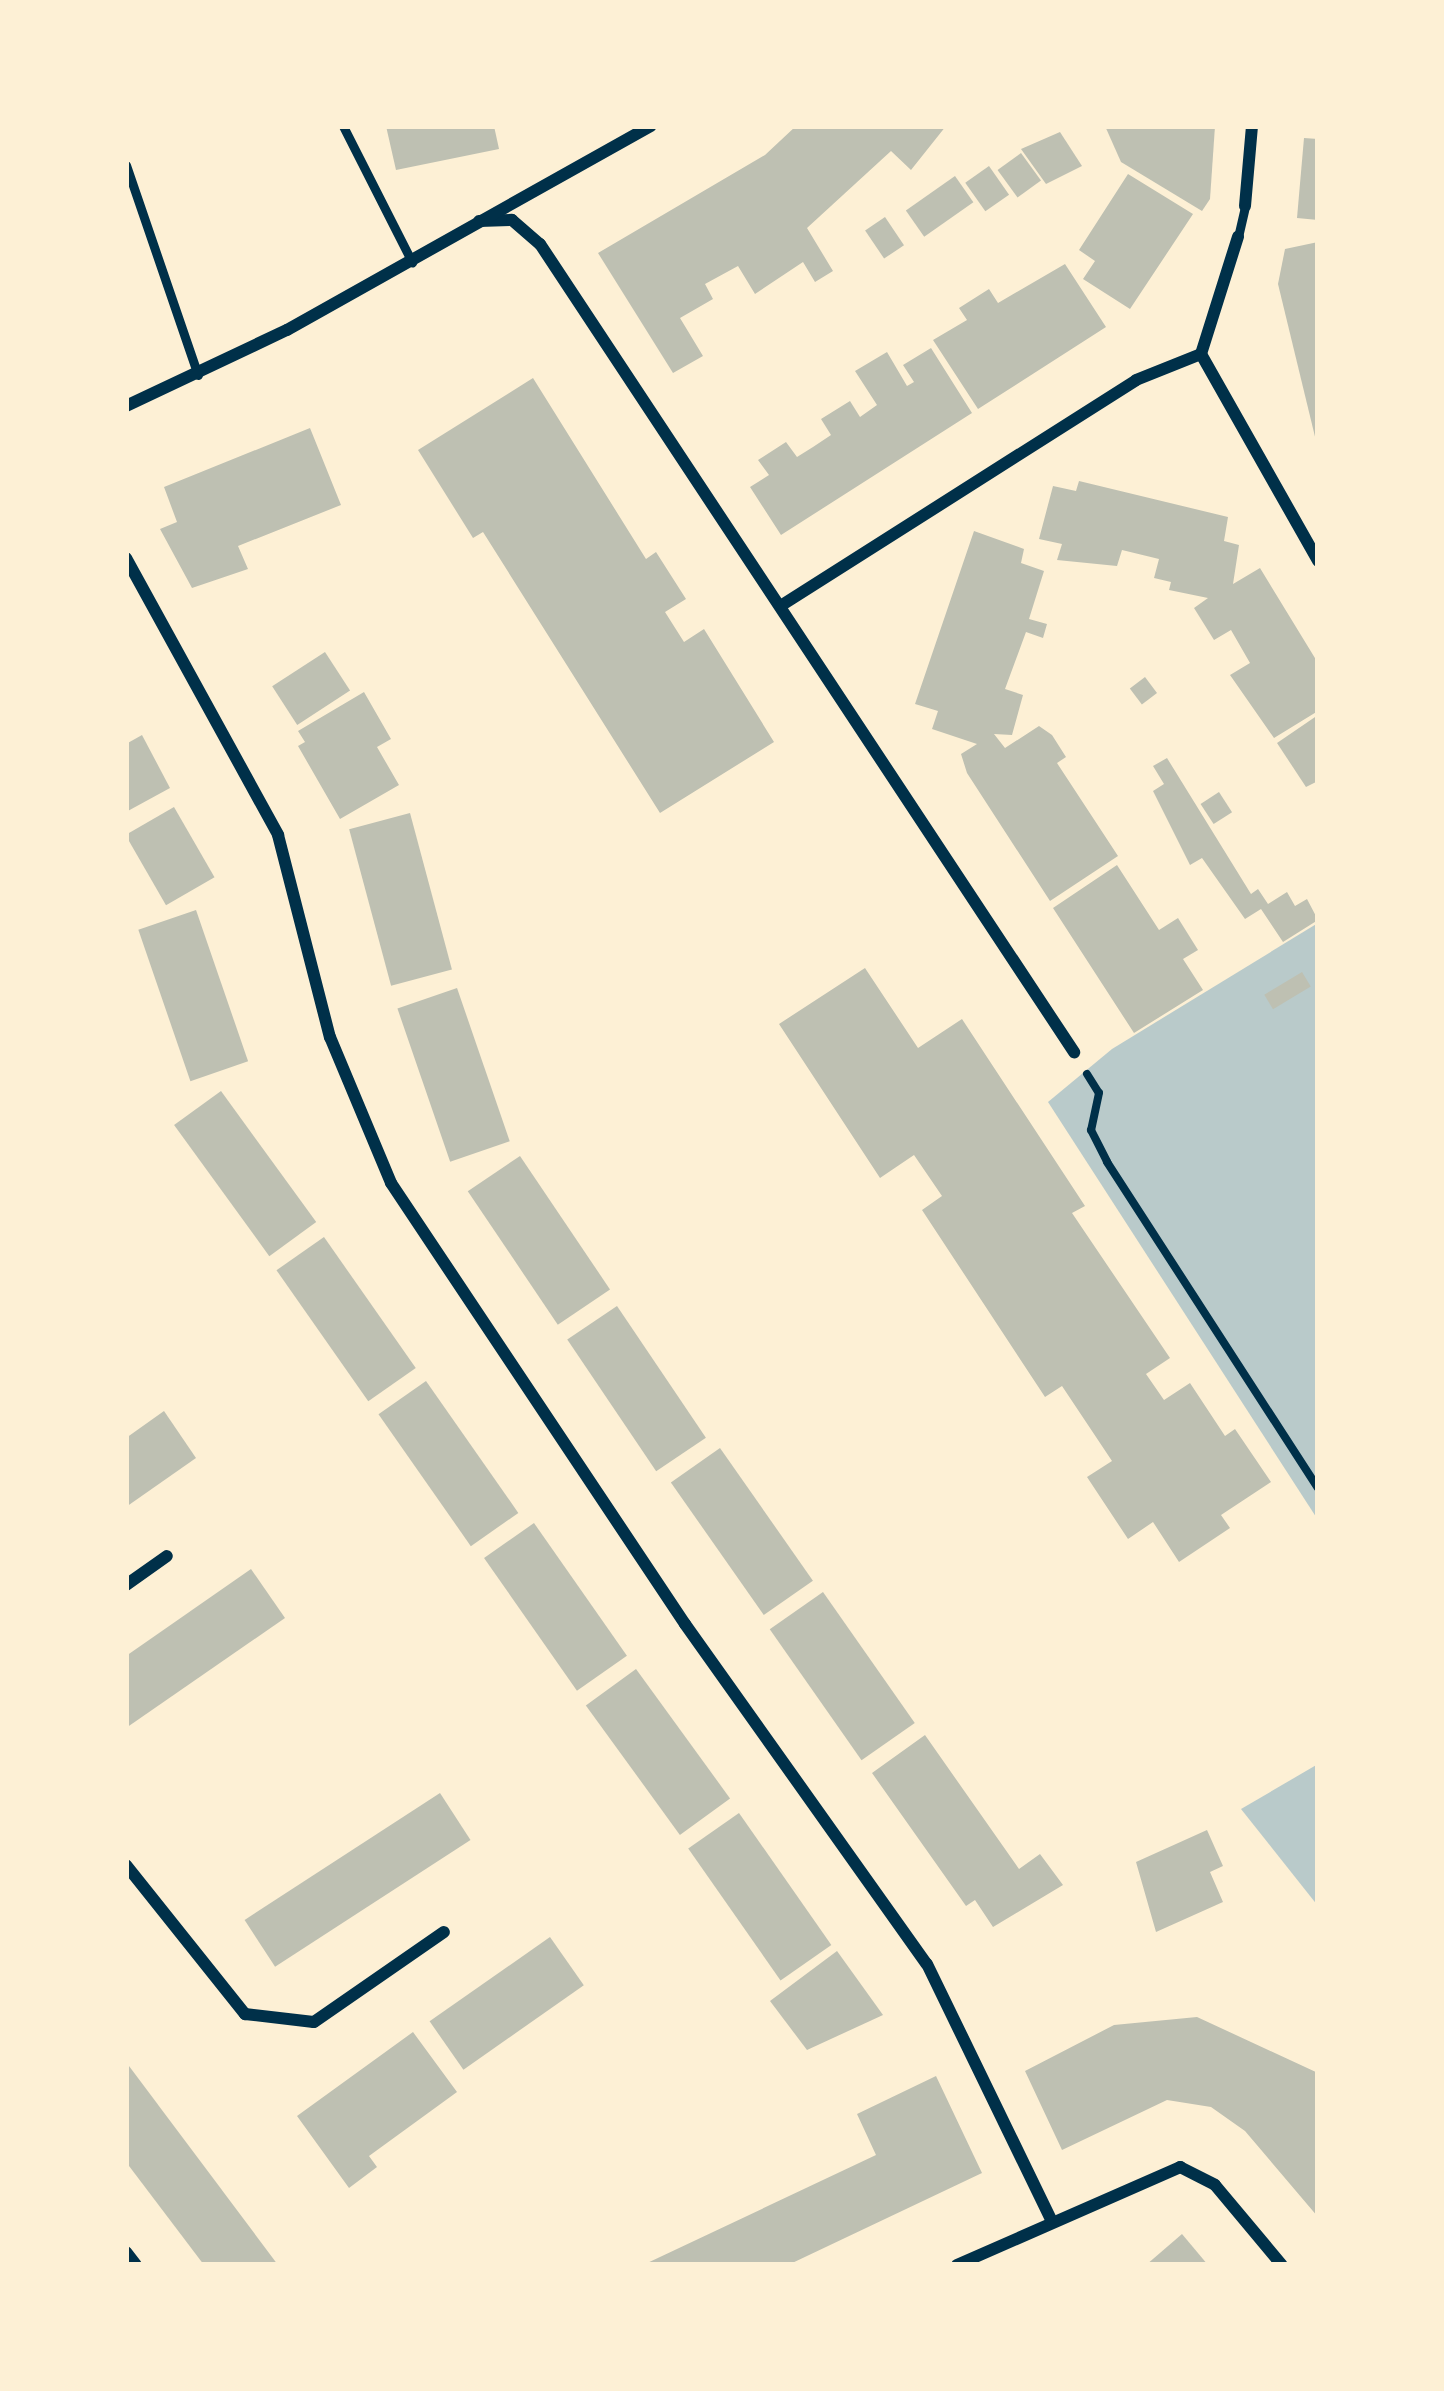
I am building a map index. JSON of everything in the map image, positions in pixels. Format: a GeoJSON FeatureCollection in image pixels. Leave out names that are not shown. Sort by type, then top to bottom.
{"type":"FeatureCollection","features":[{"type":"Feature","properties":{"kind":"street"},"geometry":{"type":"LineString","coordinates":[[126,406],[198,374],[412,262],[651,126]]}},
{"type":"Feature","properties":{"kind":"street"},"geometry":{"type":"LineString","coordinates":[[1245,206],[1252,126]]}},
{"type":"Feature","properties":{"kind":"street"},"geometry":{"type":"LineString","coordinates":[[479,220],[512,220],[540,244],[1074,1052]]}},
{"type":"Feature","properties":{"kind":"street"},"geometry":{"type":"LineString","coordinates":[[1238,237],[1201,353],[1318,561]]}},
{"type":"Feature","properties":{"kind":"street"},"geometry":{"type":"LineString","coordinates":[[782,605],[1136,380],[1201,353]]}},
{"type":"Feature","properties":{"kind":"street"},"geometry":{"type":"LineString","coordinates":[[126,558],[278,835],[330,1036],[400,1199],[685,1624],[928,1964],[1052,2221]]}},
{"type":"Feature","properties":{"kind":"street"},"geometry":{"type":"LineString","coordinates":[[126,1585],[167,1556]]}},
{"type":"Feature","properties":{"kind":"street"},"geometry":{"type":"LineString","coordinates":[[126,1865],[245,2014],[314,2022],[444,1932]]}},
{"type":"Feature","properties":{"kind":"street"},"geometry":{"type":"LineString","coordinates":[[957,2265],[1180,2167],[1215,2185],[1282,2265]]}},
{"type":"Feature","properties":{"kind":"street"},"geometry":{"type":"LineString","coordinates":[[126,2252],[136,2265]]}},
{"type":"Feature","properties":{"kind":"lane"},"geometry":{"type":"LineString","coordinates":[[343,126],[412,262]]}},
{"type":"Feature","properties":{"kind":"lane"},"geometry":{"type":"LineString","coordinates":[[126,164],[198,374]]}},
{"type":"Feature","properties":{"kind":"lane"},"geometry":{"type":"LineString","coordinates":[[1238,237],[1245,206]]}},
{"type":"Feature","properties":{"kind":"path"},"geometry":{"type":"LineString","coordinates":[[1074,1052],[1099,1093],[1091,1130],[1107,1162],[1318,1488]]}},
{"type":"Feature","properties":{"kind":"shaded area"},"geometry":{"type":"Polygon","coordinates":[[[1318,923],[1318,1520],[1048,1102],[1112,1049],[1318,923]]]}},
{"type":"Feature","properties":{"kind":"shaded area"},"geometry":{"type":"Polygon","coordinates":[[[1318,1764],[1318,1906],[1241,1809],[1318,1764]]]}},
{"type":"Feature","properties":{"kind":"building"},"geometry":{"type":"Polygon","coordinates":[[[386,126],[494,126],[499,149],[396,170],[386,126]]]}},
{"type":"Feature","properties":{"kind":"building"},"geometry":{"type":"Polygon","coordinates":[[[796,126],[946,126],[911,170],[891,151],[807,228],[833,271],[815,282],[803,262],[755,294],[738,266],[705,284],[713,299],[680,318],[703,356],[673,373],[598,253],[765,155],[796,126]]]}},
{"type":"Feature","properties":{"kind":"building"},"geometry":{"type":"Polygon","coordinates":[[[1105,126],[1215,126],[1210,199],[1202,211],[1121,162],[1105,126]]]}},
{"type":"Feature","properties":{"kind":"building"},"geometry":{"type":"Polygon","coordinates":[[[1060,132],[1082,166],[1046,184],[1021,149],[1060,132]]]}},
{"type":"Feature","properties":{"kind":"building"},"geometry":{"type":"Polygon","coordinates":[[[1304,138],[1318,139],[1318,220],[1297,218],[1304,138]]]}},
{"type":"Feature","properties":{"kind":"building"},"geometry":{"type":"Polygon","coordinates":[[[1021,153],[1041,181],[1018,198],[998,170],[1021,153]]]}},
{"type":"Feature","properties":{"kind":"building"},"geometry":{"type":"Polygon","coordinates":[[[989,166],[1009,195],[985,211],[965,183],[989,166]]]}},
{"type":"Feature","properties":{"kind":"building"},"geometry":{"type":"Polygon","coordinates":[[[1128,174],[1193,214],[1130,309],[1083,279],[1095,261],[1079,250],[1128,174]]]}},
{"type":"Feature","properties":{"kind":"building"},"geometry":{"type":"Polygon","coordinates":[[[955,176],[973,202],[924,237],[906,210],[955,176]]]}},
{"type":"Feature","properties":{"kind":"building"},"geometry":{"type":"Polygon","coordinates":[[[885,217],[904,245],[884,259],[865,230],[885,217]]]}},
{"type":"Feature","properties":{"kind":"building"},"geometry":{"type":"Polygon","coordinates":[[[1318,242],[1317,445],[1278,284],[1285,249],[1318,242]]]}},
{"type":"Feature","properties":{"kind":"building"},"geometry":{"type":"Polygon","coordinates":[[[1065,264],[1106,327],[978,409],[933,340],[967,320],[959,308],[989,289],[998,303],[1065,264]]]}},
{"type":"Feature","properties":{"kind":"building"},"geometry":{"type":"Polygon","coordinates":[[[931,348],[972,413],[781,535],[750,487],[769,475],[758,460],[786,442],[797,457],[813,447],[831,435],[821,419],[850,401],[860,417],[877,405],[855,371],[887,352],[907,386],[914,382],[903,365],[931,348]]]}},
{"type":"Feature","properties":{"kind":"building"},"geometry":{"type":"Polygon","coordinates":[[[533,378],[646,559],[656,552],[686,599],[665,612],[684,642],[704,629],[774,742],[660,813],[483,532],[473,538],[418,450],[533,378]]]}},
{"type":"Feature","properties":{"kind":"building"},"geometry":{"type":"Polygon","coordinates":[[[310,428],[341,505],[238,546],[248,569],[192,588],[160,529],[177,522],[164,487],[310,428]]]}},
{"type":"Feature","properties":{"kind":"building"},"geometry":{"type":"Polygon","coordinates":[[[1079,481],[1228,517],[1224,541],[1239,545],[1233,584],[1260,568],[1318,663],[1318,711],[1274,738],[1230,675],[1250,663],[1231,630],[1214,640],[1194,608],[1208,598],[1169,590],[1171,582],[1154,578],[1159,559],[1122,550],[1117,566],[1057,560],[1062,544],[1039,539],[1053,486],[1076,491],[1079,481]]]}},
{"type":"Feature","properties":{"kind":"building"},"geometry":{"type":"Polygon","coordinates":[[[974,531],[1024,549],[1021,563],[1044,571],[1029,619],[1047,624],[1043,638],[1026,632],[1005,689],[1023,695],[1012,735],[994,734],[1005,748],[1039,726],[1052,735],[1066,757],[1057,763],[1118,856],[1050,901],[967,773],[961,754],[977,744],[932,729],[938,711],[915,704],[974,531]]]}},
{"type":"Feature","properties":{"kind":"building"},"geometry":{"type":"Polygon","coordinates":[[[325,652],[350,691],[297,725],[272,686],[325,652]]]}},
{"type":"Feature","properties":{"kind":"building"},"geometry":{"type":"Polygon","coordinates":[[[1145,677],[1157,693],[1142,704],[1130,688],[1145,677]]]}},
{"type":"Feature","properties":{"kind":"building"},"geometry":{"type":"Polygon","coordinates":[[[364,692],[391,739],[377,747],[399,785],[340,819],[298,746],[305,742],[298,731],[364,692]]]}},
{"type":"Feature","properties":{"kind":"building"},"geometry":{"type":"Polygon","coordinates":[[[1318,715],[1318,781],[1306,787],[1277,743],[1318,715]]]}},
{"type":"Feature","properties":{"kind":"building"},"geometry":{"type":"Polygon","coordinates":[[[142,735],[170,788],[126,812],[126,744],[142,735]]]}},
{"type":"Feature","properties":{"kind":"building"},"geometry":{"type":"Polygon","coordinates":[[[1167,758],[1251,894],[1258,889],[1268,904],[1287,892],[1295,906],[1307,899],[1318,920],[1283,942],[1261,909],[1245,919],[1202,858],[1190,865],[1153,791],[1164,784],[1153,766],[1167,758]]]}},
{"type":"Feature","properties":{"kind":"building"},"geometry":{"type":"Polygon","coordinates":[[[1219,792],[1232,812],[1214,824],[1201,804],[1219,792]]]}},
{"type":"Feature","properties":{"kind":"building"},"geometry":{"type":"Polygon","coordinates":[[[174,807],[214,877],[166,905],[126,835],[174,807]]]}},
{"type":"Feature","properties":{"kind":"building"},"geometry":{"type":"Polygon","coordinates":[[[410,813],[452,969],[391,986],[349,829],[410,813]]]}},
{"type":"Feature","properties":{"kind":"building"},"geometry":{"type":"Polygon","coordinates":[[[1117,865],[1159,930],[1178,918],[1198,950],[1183,959],[1203,990],[1134,1033],[1053,908],[1117,865]]]}},
{"type":"Feature","properties":{"kind":"building"},"geometry":{"type":"Polygon","coordinates":[[[196,910],[248,1061],[190,1081],[138,930],[196,910]]]}},
{"type":"Feature","properties":{"kind":"building"},"geometry":{"type":"Polygon","coordinates":[[[865,968],[918,1048],[962,1019],[1085,1206],[1072,1213],[1170,1358],[1146,1374],[1164,1400],[1190,1383],[1225,1436],[1235,1429],[1271,1482],[1221,1515],[1230,1528],[1179,1562],[1153,1522],[1128,1539],[1087,1477],[1112,1461],[1062,1386],[1045,1397],[922,1210],[942,1196],[914,1155],[880,1178],[779,1024],[865,968]]]}},
{"type":"Feature","properties":{"kind":"building"},"geometry":{"type":"Polygon","coordinates":[[[1302,972],[1311,987],[1273,1009],[1264,995],[1302,972]]]}},
{"type":"Feature","properties":{"kind":"building"},"geometry":{"type":"Polygon","coordinates":[[[457,988],[510,1141],[450,1162],[397,1009],[457,988]]]}},
{"type":"Feature","properties":{"kind":"building"},"geometry":{"type":"Polygon","coordinates":[[[221,1091],[316,1222],[269,1256],[174,1125],[221,1091]]]}},
{"type":"Feature","properties":{"kind":"building"},"geometry":{"type":"Polygon","coordinates":[[[520,1156],[610,1289],[558,1325],[468,1191],[520,1156]]]}},
{"type":"Feature","properties":{"kind":"building"},"geometry":{"type":"Polygon","coordinates":[[[324,1237],[416,1368],[368,1401],[276,1270],[324,1237]]]}},
{"type":"Feature","properties":{"kind":"building"},"geometry":{"type":"Polygon","coordinates":[[[617,1306],[706,1438],[656,1471],[567,1340],[617,1306]]]}},
{"type":"Feature","properties":{"kind":"building"},"geometry":{"type":"Polygon","coordinates":[[[426,1381],[518,1513],[471,1546],[378,1414],[426,1381]]]}},
{"type":"Feature","properties":{"kind":"building"},"geometry":{"type":"Polygon","coordinates":[[[164,1411],[196,1458],[126,1507],[126,1438],[164,1411]]]}},
{"type":"Feature","properties":{"kind":"building"},"geometry":{"type":"Polygon","coordinates":[[[720,1448],[813,1581],[764,1615],[671,1482],[720,1448]]]}},
{"type":"Feature","properties":{"kind":"building"},"geometry":{"type":"Polygon","coordinates":[[[534,1523],[627,1656],[577,1691],[484,1558],[534,1523]]]}},
{"type":"Feature","properties":{"kind":"building"},"geometry":{"type":"Polygon","coordinates":[[[251,1569],[285,1618],[126,1728],[126,1656],[251,1569]]]}},
{"type":"Feature","properties":{"kind":"building"},"geometry":{"type":"Polygon","coordinates":[[[823,1592],[915,1723],[862,1760],[770,1629],[823,1592]]]}},
{"type":"Feature","properties":{"kind":"building"},"geometry":{"type":"Polygon","coordinates":[[[636,1669],[730,1798],[680,1835],[586,1705],[636,1669]]]}},
{"type":"Feature","properties":{"kind":"building"},"geometry":{"type":"Polygon","coordinates":[[[925,1735],[1019,1869],[1040,1854],[1063,1885],[993,1927],[975,1900],[966,1906],[872,1773],[925,1735]]]}},
{"type":"Feature","properties":{"kind":"building"},"geometry":{"type":"Polygon","coordinates":[[[440,1793],[470,1840],[275,1967],[245,1920],[440,1793]]]}},
{"type":"Feature","properties":{"kind":"building"},"geometry":{"type":"Polygon","coordinates":[[[739,1813],[831,1945],[781,1980],[688,1849],[739,1813]]]}},
{"type":"Feature","properties":{"kind":"building"},"geometry":{"type":"Polygon","coordinates":[[[1207,1830],[1223,1866],[1210,1872],[1223,1902],[1156,1932],[1136,1862],[1207,1830]]]}},
{"type":"Feature","properties":{"kind":"building"},"geometry":{"type":"Polygon","coordinates":[[[550,1937],[584,1985],[463,2070],[430,2021],[550,1937]]]}},
{"type":"Feature","properties":{"kind":"building"},"geometry":{"type":"Polygon","coordinates":[[[837,1951],[883,2015],[807,2050],[770,2001],[837,1951]]]}},
{"type":"Feature","properties":{"kind":"building"},"geometry":{"type":"Polygon","coordinates":[[[1197,2017],[1318,2073],[1318,2217],[1245,2131],[1211,2107],[1167,2100],[1062,2150],[1025,2071],[1114,2025],[1197,2017]]]}},
{"type":"Feature","properties":{"kind":"building"},"geometry":{"type":"Polygon","coordinates":[[[413,2032],[457,2092],[369,2156],[377,2167],[349,2188],[297,2116],[413,2032]]]}},
{"type":"Feature","properties":{"kind":"building"},"geometry":{"type":"Polygon","coordinates":[[[126,2062],[278,2265],[204,2265],[126,2162],[126,2062]]]}},
{"type":"Feature","properties":{"kind":"building"},"geometry":{"type":"Polygon","coordinates":[[[936,2076],[982,2173],[788,2265],[643,2265],[876,2155],[857,2114],[936,2076]]]}},
{"type":"Feature","properties":{"kind":"building"},"geometry":{"type":"Polygon","coordinates":[[[1182,2234],[1208,2265],[1146,2265],[1182,2234]]]}}]}
